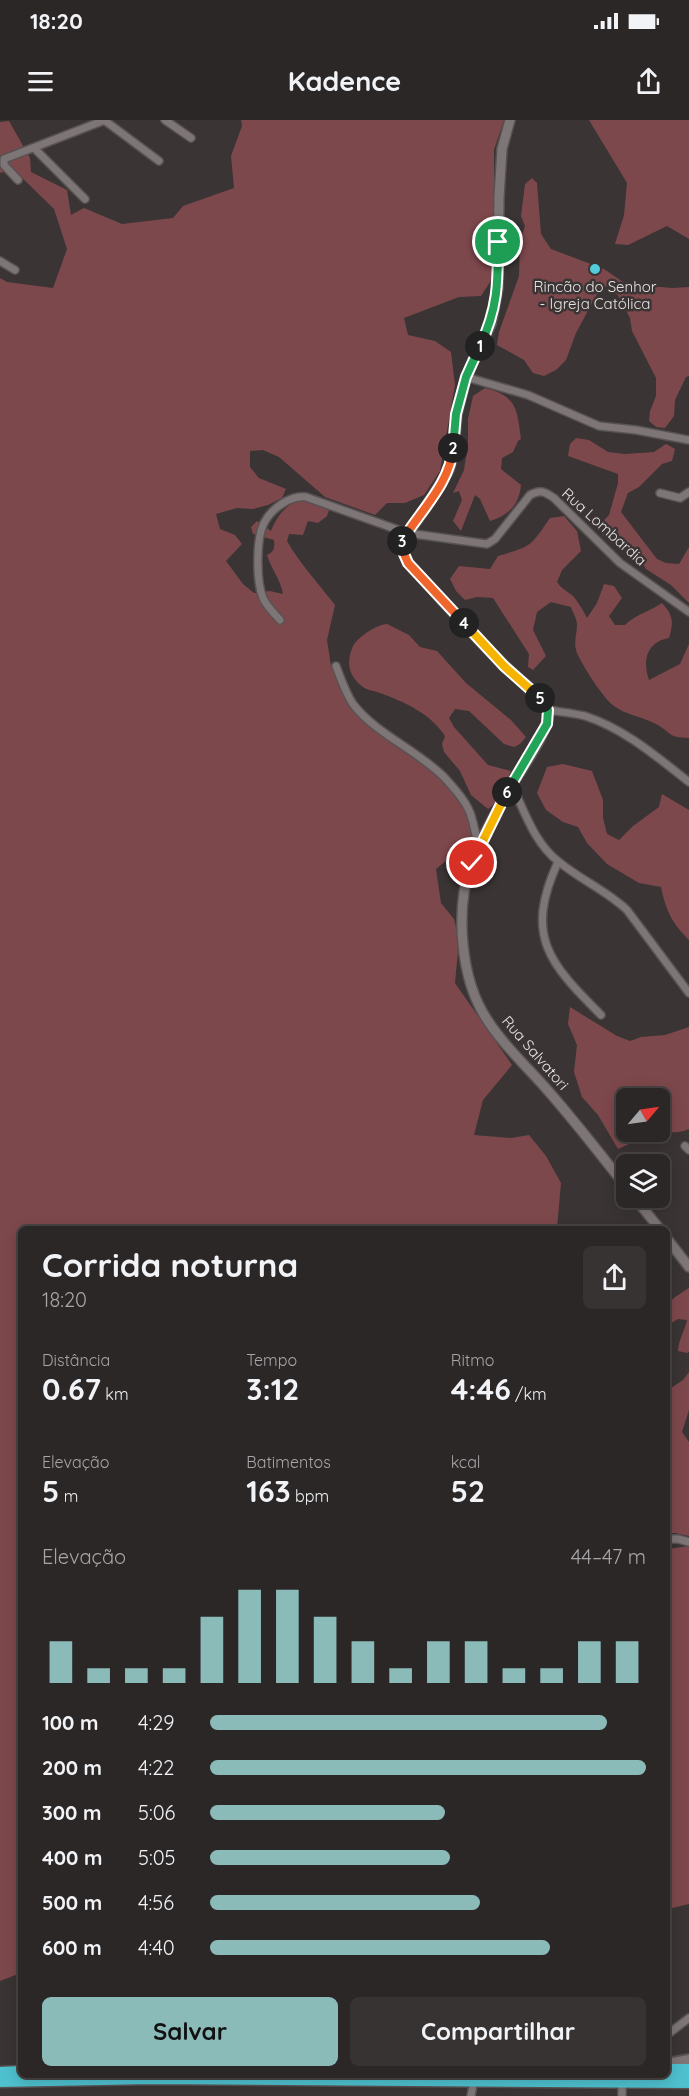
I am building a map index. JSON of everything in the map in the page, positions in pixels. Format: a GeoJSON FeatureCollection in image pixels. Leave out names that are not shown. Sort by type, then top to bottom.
{"type":"FeatureCollection","features":[{"type":"Feature","properties":{"kind":"highway"},"geometry":{"type":"LineString","coordinates":[[670,2070],[689,2070]]}},
{"type":"Feature","properties":{"kind":"highway"},"geometry":{"type":"LineString","coordinates":[[0,2073],[18,2072]]}},
{"type":"Feature","properties":{"kind":"highway"},"geometry":{"type":"LineString","coordinates":[[0,2081],[150,2078],[689,2082]]}},
{"type":"Feature","properties":{"kind":"main road"},"geometry":{"type":"LineString","coordinates":[[670,2064],[689,2060]]}},
{"type":"Feature","properties":{"kind":"street"},"geometry":{"type":"LineString","coordinates":[[18,180],[3,161],[105,120],[159,161]]}},
{"type":"Feature","properties":{"kind":"street"},"geometry":{"type":"LineString","coordinates":[[165,120],[191,138]]}},
{"type":"Feature","properties":{"kind":"street"},"geometry":{"type":"LineString","coordinates":[[510,120],[502,150],[498,288],[490,324],[466,377],[456,414],[453,455],[449,470],[407,533],[401,547],[408,563],[504,666],[538,696],[548,710],[583,716],[614,728],[689,782]]}},
{"type":"Feature","properties":{"kind":"street"},"geometry":{"type":"LineString","coordinates":[[35,149],[85,199]]}},
{"type":"Feature","properties":{"kind":"street"},"geometry":{"type":"LineString","coordinates":[[0,261],[15,270]]}},
{"type":"Feature","properties":{"kind":"street"},"geometry":{"type":"LineString","coordinates":[[466,377],[528,395],[599,426],[689,440]]}},
{"type":"Feature","properties":{"kind":"street","name":"Rua Lombardia"},"geometry":{"type":"LineString","coordinates":[[407,533],[488,544],[495,539],[530,495],[538,491],[544,492],[620,563],[689,612]]}},
{"type":"Feature","properties":{"kind":"street"},"geometry":{"type":"LineString","coordinates":[[660,493],[680,498],[689,492]]}},
{"type":"Feature","properties":{"kind":"street"},"geometry":{"type":"LineString","coordinates":[[280,620],[263,598],[258,580],[258,555],[264,523],[276,509],[291,498],[306,497],[407,533]]}},
{"type":"Feature","properties":{"kind":"street"},"geometry":{"type":"LineString","coordinates":[[336,666],[346,692],[354,705],[443,777],[462,800],[472,817],[480,845]]}},
{"type":"Feature","properties":{"kind":"street","name":"Rua Salvatori"},"geometry":{"type":"LineString","coordinates":[[548,710],[547,724],[543,733],[511,783],[472,863],[464,895],[465,960],[475,997],[487,1020],[506,1046],[533,1073],[616,1174]]}},
{"type":"Feature","properties":{"kind":"street"},"geometry":{"type":"LineString","coordinates":[[511,783],[535,833],[558,862],[617,900],[689,993]]}},
{"type":"Feature","properties":{"kind":"street"},"geometry":{"type":"LineString","coordinates":[[558,862],[544,899],[543,932],[548,951],[560,972],[601,1015]]}},
{"type":"Feature","properties":{"kind":"street"},"geometry":{"type":"LineString","coordinates":[[643,1208],[656,1226]]}},
{"type":"Feature","properties":{"kind":"street"},"geometry":{"type":"LineString","coordinates":[[670,1242],[689,1266]]}},
{"type":"Feature","properties":{"kind":"street"},"geometry":{"type":"LineString","coordinates":[[670,1539],[689,1542]]}},
{"type":"Feature","properties":{"kind":"street"},"geometry":{"type":"LineString","coordinates":[[670,2032],[689,2018]]}},
{"type":"Feature","properties":{"kind":"street"},"geometry":{"type":"LineString","coordinates":[[471,2096],[474,2080]]}},
{"type":"Feature","properties":{"kind":"street"},"geometry":{"type":"LineString","coordinates":[[622,2082],[622,2096]]}},
{"type":"Feature","properties":{"kind":"shaded area"},"geometry":{"type":"Polygon","coordinates":[[[241,120],[504,120],[494,150],[494,276],[481,296],[459,297],[404,318],[408,335],[435,341],[451,352],[455,385],[440,471],[424,495],[405,503],[387,503],[375,515],[325,497],[279,457],[263,450],[250,451],[250,467],[259,478],[286,489],[282,498],[253,509],[237,508],[216,514],[220,529],[235,535],[242,544],[226,561],[243,584],[254,593],[270,591],[283,594],[267,555],[274,549],[274,540],[253,534],[251,527],[257,521],[271,531],[282,512],[296,502],[308,502],[329,510],[327,516],[318,523],[308,521],[303,535],[289,534],[287,541],[335,605],[327,640],[331,666],[338,680],[374,731],[421,760],[448,787],[466,812],[473,835],[463,847],[436,869],[441,903],[454,919],[459,940],[455,983],[512,1065],[483,1100],[474,1135],[511,1138],[529,1135],[546,1156],[561,1183],[557,1226],[18,1226],[18,1974],[0,1981],[0,278],[7,282],[53,288],[67,249],[54,209],[13,169],[0,173],[0,122],[9,121],[30,158],[31,172],[67,190],[71,215],[84,208],[122,224],[173,218],[183,206],[234,188],[231,156],[242,126],[241,120]]]}},
{"type":"Feature","properties":{"kind":"shaded area"},"geometry":{"type":"Polygon","coordinates":[[[589,120],[689,120],[689,239],[667,226],[628,245],[615,244],[624,215],[627,183],[589,120]]]}},
{"type":"Feature","properties":{"kind":"shaded area"},"geometry":{"type":"Polygon","coordinates":[[[532,178],[537,183],[541,234],[551,249],[604,269],[626,284],[672,288],[689,287],[689,376],[686,377],[675,400],[674,416],[665,428],[656,427],[649,421],[656,396],[656,378],[632,331],[630,318],[618,295],[606,286],[597,294],[576,333],[566,360],[556,370],[544,376],[533,373],[524,360],[497,345],[499,332],[519,276],[520,241],[525,226],[521,216],[525,184],[532,178]]]}},
{"type":"Feature","properties":{"kind":"shaded area"},"geometry":{"type":"Polygon","coordinates":[[[485,388],[504,395],[514,405],[521,439],[513,452],[502,458],[501,469],[521,485],[520,492],[515,504],[508,512],[490,521],[480,499],[475,495],[461,531],[453,521],[462,500],[459,491],[453,493],[464,470],[468,444],[468,419],[473,396],[485,388]]]}},
{"type":"Feature","properties":{"kind":"shaded area"},"geometry":{"type":"Polygon","coordinates":[[[576,438],[589,440],[608,452],[625,454],[654,452],[666,444],[675,449],[672,461],[662,464],[639,487],[628,493],[621,512],[657,559],[666,563],[679,564],[689,547],[689,603],[671,585],[646,569],[636,552],[625,542],[603,536],[598,527],[609,515],[618,483],[618,474],[568,456],[570,444],[576,438]]]}},
{"type":"Feature","properties":{"kind":"shaded area"},"geometry":{"type":"Polygon","coordinates":[[[564,516],[577,531],[581,551],[562,570],[557,582],[573,596],[587,618],[597,603],[604,584],[614,586],[622,598],[609,616],[615,625],[625,625],[662,603],[672,619],[672,627],[669,638],[656,643],[648,653],[646,666],[649,680],[680,664],[689,644],[689,738],[673,736],[656,724],[624,712],[609,702],[593,681],[577,653],[575,642],[577,623],[571,607],[551,602],[537,612],[533,630],[546,656],[533,670],[528,667],[529,654],[493,598],[477,597],[465,600],[456,591],[450,579],[459,566],[490,569],[498,556],[518,550],[534,540],[550,518],[564,516]]]}},
{"type":"Feature","properties":{"kind":"shaded area"},"geometry":{"type":"Polygon","coordinates":[[[387,624],[409,635],[420,647],[437,651],[466,683],[511,720],[526,737],[514,747],[504,744],[469,711],[455,709],[449,718],[454,727],[488,765],[511,771],[496,803],[488,809],[471,795],[460,771],[444,752],[442,744],[445,736],[432,721],[408,705],[365,688],[351,673],[349,663],[353,646],[368,632],[387,624]]]}},
{"type":"Feature","properties":{"kind":"shaded area"},"geometry":{"type":"Polygon","coordinates":[[[563,764],[592,771],[603,800],[603,818],[607,834],[619,840],[633,826],[659,807],[662,794],[689,810],[689,940],[670,916],[661,887],[639,883],[607,864],[587,843],[578,827],[563,822],[546,810],[537,793],[547,767],[563,764]]]}},
{"type":"Feature","properties":{"kind":"shaded area"},"geometry":{"type":"Polygon","coordinates":[[[570,1007],[617,1036],[630,1041],[641,1037],[665,1035],[689,1027],[689,1129],[670,1132],[670,1088],[616,1088],[616,1142],[634,1142],[618,1149],[598,1115],[582,1097],[574,1072],[577,1045],[568,1024],[570,1007]]]}},
{"type":"Feature","properties":{"kind":"shaded area"},"geometry":{"type":"Polygon","coordinates":[[[689,1288],[689,1352],[687,1353],[678,1351],[687,1320],[678,1319],[670,1324],[670,1302],[689,1288]]]}},
{"type":"Feature","properties":{"kind":"shaded area"},"geometry":{"type":"Polygon","coordinates":[[[689,1372],[689,1410],[682,1432],[689,1442],[689,1536],[670,1533],[670,1389],[683,1380],[689,1372]]]}},
{"type":"Feature","properties":{"kind":"shaded area"},"geometry":{"type":"Polygon","coordinates":[[[689,1546],[689,1904],[670,1909],[670,1549],[689,1546]]]}},
{"type":"Feature","properties":{"kind":"place","name":"Rincão do Senhor - Igreja Católica"},"geometry":{"type":"Point","coordinates":[595,269]}},
{"type":"Feature","properties":{"kind":"route"},"geometry":{"type":"LineString","coordinates":[[472,863],[511,783],[543,733],[547,724],[548,710],[538,696],[504,666],[408,563],[401,547],[403,540],[449,470],[453,455],[456,414],[466,377],[490,324],[498,288],[498,242]]}}]}
